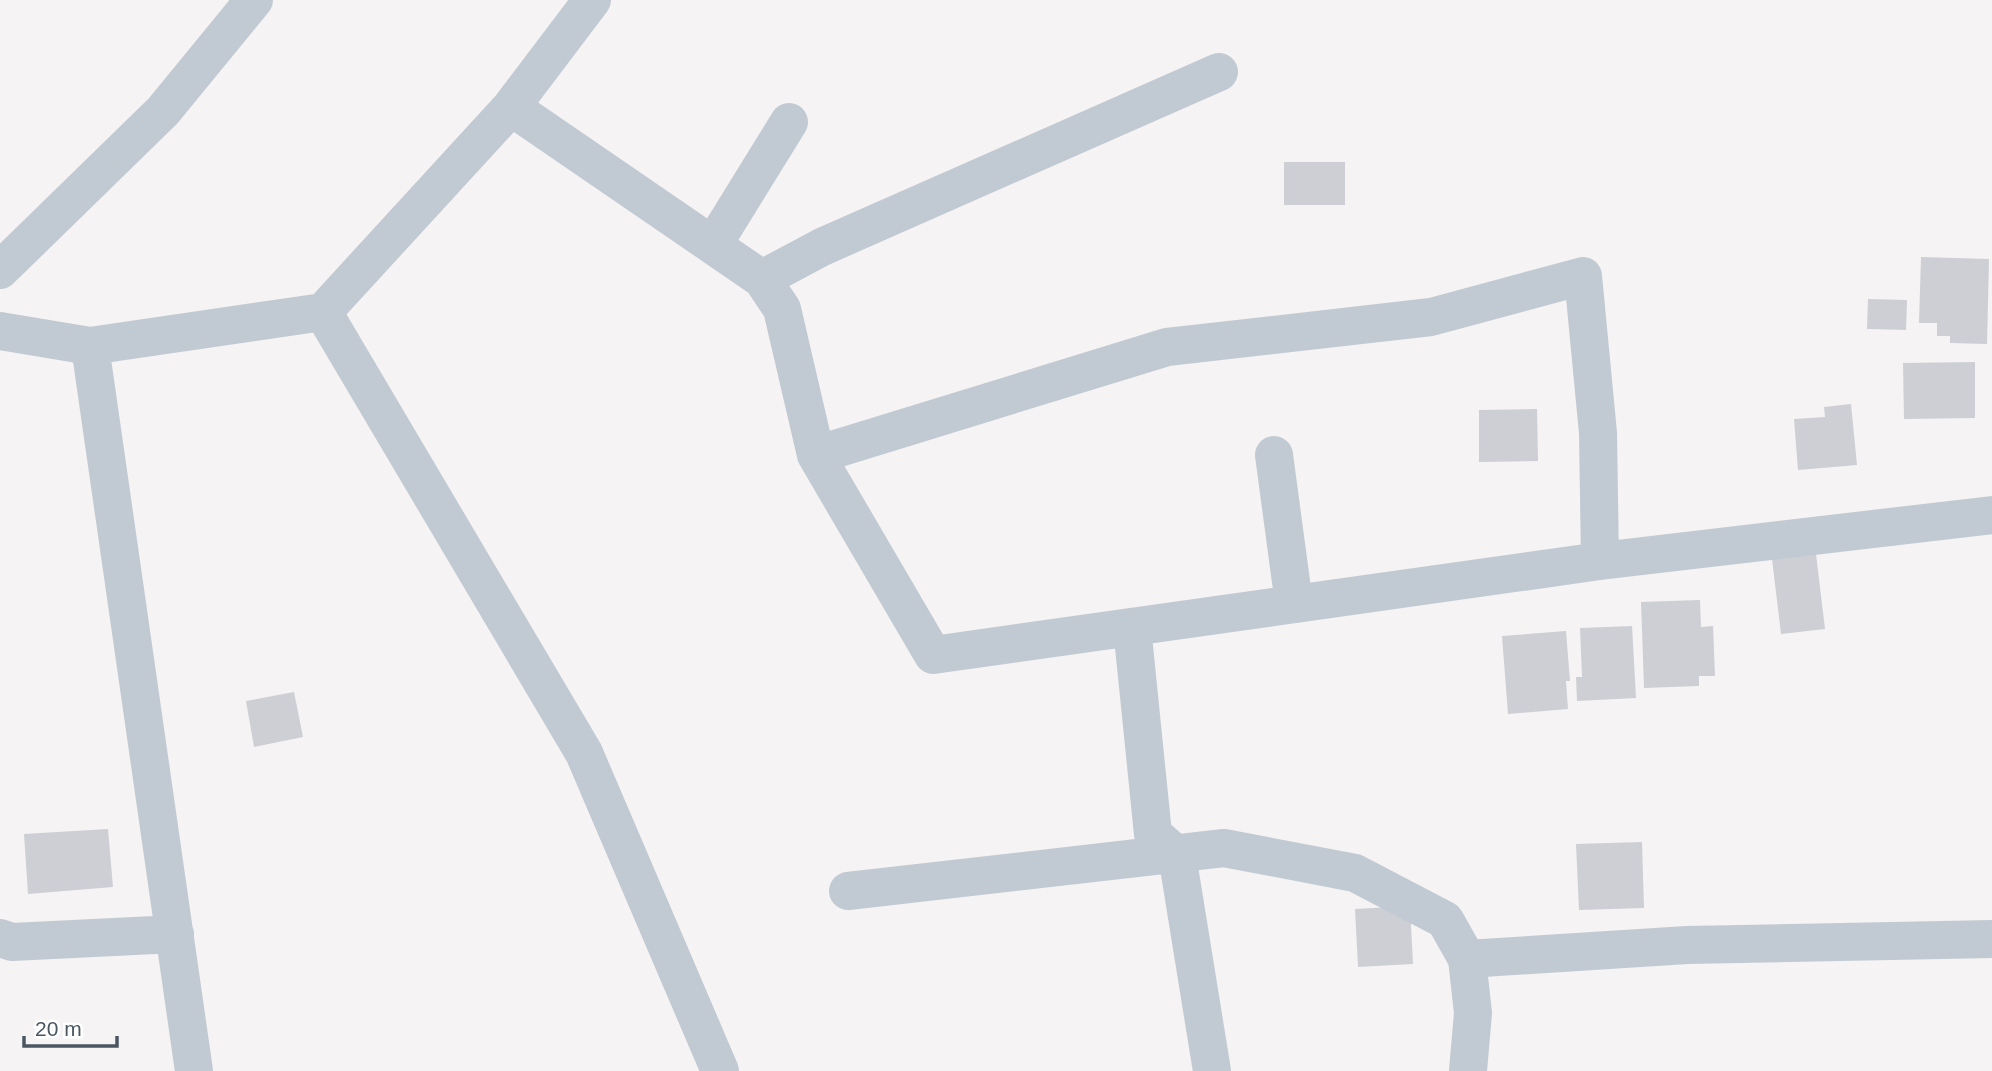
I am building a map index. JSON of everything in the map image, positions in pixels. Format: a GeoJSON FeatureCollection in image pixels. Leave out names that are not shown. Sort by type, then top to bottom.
{"type":"FeatureCollection","features":[{"type":"Feature","properties":{"kind":"street"},"geometry":{"type":"LineString","coordinates":[[0,270],[163,111],[254,0]]}},
{"type":"Feature","properties":{"kind":"street"},"geometry":{"type":"LineString","coordinates":[[0,331],[90,346],[323,312],[511,107],[592,0]]}},
{"type":"Feature","properties":{"kind":"street"},"geometry":{"type":"LineString","coordinates":[[762,279],[821,247],[1219,72]]}},
{"type":"Feature","properties":{"kind":"street"},"geometry":{"type":"LineString","coordinates":[[511,107],[762,279],[782,309],[816,455],[933,655],[1600,561],[1992,515]]}},
{"type":"Feature","properties":{"kind":"street"},"geometry":{"type":"LineString","coordinates":[[713,245],[789,122]]}},
{"type":"Feature","properties":{"kind":"street"},"geometry":{"type":"LineString","coordinates":[[816,455],[1167,347],[1432,317],[1583,276],[1598,433],[1600,561]]}},
{"type":"Feature","properties":{"kind":"street"},"geometry":{"type":"LineString","coordinates":[[323,312],[584,753],[720,1071]]}},
{"type":"Feature","properties":{"kind":"street"},"geometry":{"type":"LineString","coordinates":[[90,346],[194,1071]]}},
{"type":"Feature","properties":{"kind":"street"},"geometry":{"type":"LineString","coordinates":[[1274,455],[1294,604]]}},
{"type":"Feature","properties":{"kind":"street"},"geometry":{"type":"LineString","coordinates":[[1132,627],[1153,834],[1177,855],[1212,1071]]}},
{"type":"Feature","properties":{"kind":"street"},"geometry":{"type":"LineString","coordinates":[[848,891],[1224,848],[1355,873],[1445,920],[1467,960],[1473,1013],[1468,1071]]}},
{"type":"Feature","properties":{"kind":"street"},"geometry":{"type":"LineString","coordinates":[[0,939],[12,942],[176,934]]}},
{"type":"Feature","properties":{"kind":"street"},"geometry":{"type":"LineString","coordinates":[[1467,960],[1688,945],[1992,939]]}},
{"type":"Feature","properties":{"kind":"building"},"geometry":{"type":"Polygon","coordinates":[[[1284,162],[1345,162],[1345,205],[1284,205],[1284,162]]]}},
{"type":"Feature","properties":{"kind":"building"},"geometry":{"type":"Polygon","coordinates":[[[1921,257],[1989,259],[1987,344],[1950,343],[1950,336],[1937,336],[1937,323],[1919,323],[1921,257]]]}},
{"type":"Feature","properties":{"kind":"building"},"geometry":{"type":"Polygon","coordinates":[[[1868,299],[1907,300],[1906,330],[1867,329],[1868,299]]]}},
{"type":"Feature","properties":{"kind":"building"},"geometry":{"type":"Polygon","coordinates":[[[1975,362],[1975,418],[1904,419],[1903,363],[1975,362]]]}},
{"type":"Feature","properties":{"kind":"building"},"geometry":{"type":"Polygon","coordinates":[[[1851,404],[1857,465],[1798,470],[1794,419],[1825,417],[1824,407],[1851,404]]]}},
{"type":"Feature","properties":{"kind":"building"},"geometry":{"type":"Polygon","coordinates":[[[1537,409],[1538,461],[1479,462],[1479,410],[1537,409]]]}},
{"type":"Feature","properties":{"kind":"building"},"geometry":{"type":"Polygon","coordinates":[[[1816,554],[1825,629],[1781,634],[1772,559],[1816,554]]]}},
{"type":"Feature","properties":{"kind":"building"},"geometry":{"type":"Polygon","coordinates":[[[1700,600],[1701,627],[1713,626],[1715,676],[1699,676],[1699,686],[1644,688],[1641,602],[1700,600]]]}},
{"type":"Feature","properties":{"kind":"building"},"geometry":{"type":"Polygon","coordinates":[[[1632,626],[1636,698],[1577,701],[1576,677],[1582,677],[1580,628],[1632,626]]]}},
{"type":"Feature","properties":{"kind":"building"},"geometry":{"type":"Polygon","coordinates":[[[1566,631],[1570,681],[1566,681],[1568,709],[1508,714],[1502,636],[1566,631]]]}},
{"type":"Feature","properties":{"kind":"building"},"geometry":{"type":"Polygon","coordinates":[[[294,692],[303,737],[254,747],[246,701],[294,692]]]}},
{"type":"Feature","properties":{"kind":"building"},"geometry":{"type":"Polygon","coordinates":[[[108,829],[113,887],[28,894],[24,834],[108,829]]]}},
{"type":"Feature","properties":{"kind":"building"},"geometry":{"type":"Polygon","coordinates":[[[1642,842],[1644,908],[1579,910],[1576,844],[1642,842]]]}},
{"type":"Feature","properties":{"kind":"building"},"geometry":{"type":"Polygon","coordinates":[[[1410,906],[1413,964],[1358,967],[1355,909],[1410,906]]]}}]}
